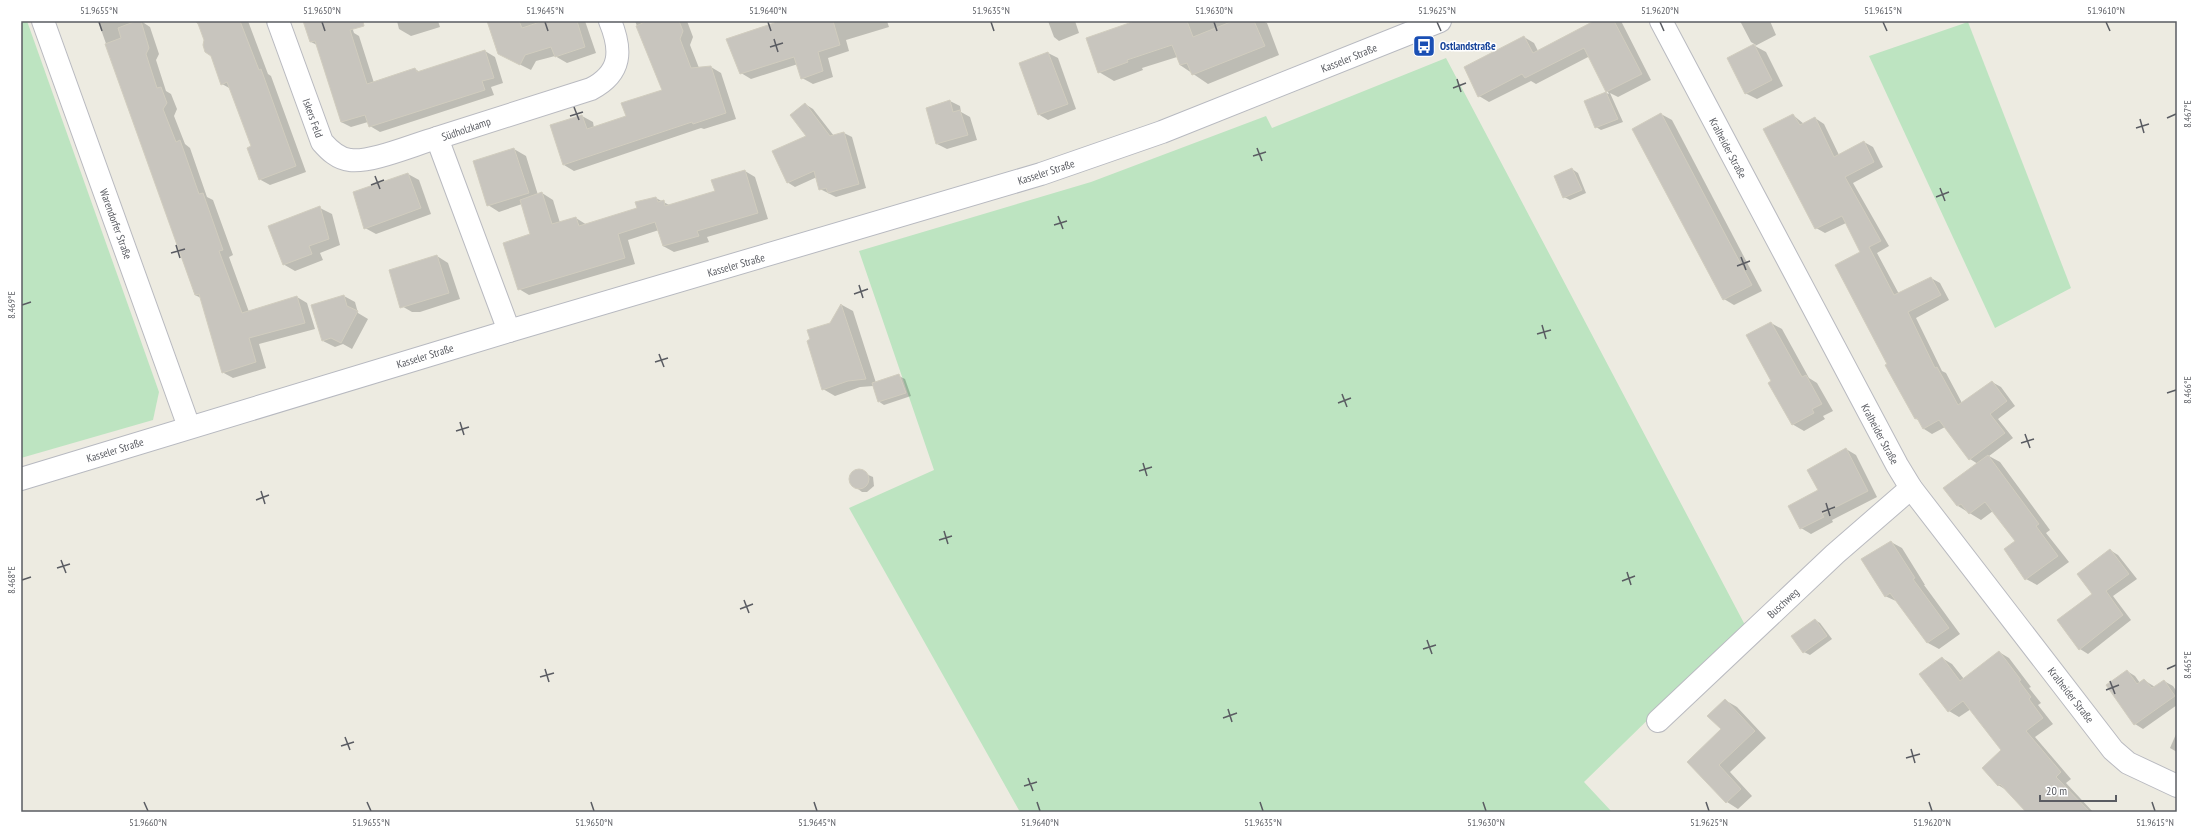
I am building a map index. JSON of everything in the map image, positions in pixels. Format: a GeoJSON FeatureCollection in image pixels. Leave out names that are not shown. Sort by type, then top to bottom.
{"type":"FeatureCollection","features":[{"type":"Feature","properties":{"kind":"street","name":"Warendorfer Straße"},"geometry":{"type":"LineString","coordinates":[[43,21],[189,427]]}},
{"type":"Feature","properties":{"kind":"street","name":"Iskers Feld"},"geometry":{"type":"LineString","coordinates":[[278,21],[322,142],[332,153],[348,160],[361,161],[437,138]]}},
{"type":"Feature","properties":{"kind":"street","name":"Südholzkamp"},"geometry":{"type":"LineString","coordinates":[[509,331],[437,138],[591,89],[603,82],[612,71],[618,50],[617,38],[610,21]]}},
{"type":"Feature","properties":{"kind":"street","name":"Kasseler Straße"},"geometry":{"type":"LineString","coordinates":[[21,478],[509,331],[1041,174],[1106,152],[1440,21]]}},
{"type":"Feature","properties":{"kind":"street","name":"Kralheider Straße"},"geometry":{"type":"LineString","coordinates":[[1661,21],[1889,451],[1911,488],[2113,750],[2128,763],[2177,786]]}},
{"type":"Feature","properties":{"kind":"street","name":"Buschweg"},"geometry":{"type":"LineString","coordinates":[[1658,721],[1835,554],[1911,488]]}},
{"type":"Feature","properties":{"kind":"green space"},"geometry":{"type":"Polygon","coordinates":[[[21,21],[27,21],[159,392],[153,420],[21,458],[21,21]]]}},
{"type":"Feature","properties":{"kind":"green space"},"geometry":{"type":"Polygon","coordinates":[[[1968,22],[2071,288],[1995,328],[1869,56],[1968,22]]]}},
{"type":"Feature","properties":{"kind":"green space"},"geometry":{"type":"Polygon","coordinates":[[[1446,58],[1745,625],[1584,782],[1612,812],[1020,812],[849,508],[934,470],[859,251],[1091,182],[1266,116],[1272,128],[1446,58]]]}},
{"type":"Feature","properties":{"kind":"building"},"geometry":{"type":"Polygon","coordinates":[[[136,21],[141,21],[149,48],[146,54],[157,88],[161,87],[167,103],[163,109],[176,142],[180,140],[199,194],[203,193],[223,250],[219,251],[242,313],[297,296],[305,323],[249,338],[256,362],[222,373],[199,294],[195,295],[105,44],[121,38],[118,28],[136,21]]]}},
{"type":"Feature","properties":{"kind":"building"},"geometry":{"type":"Polygon","coordinates":[[[197,21],[240,21],[259,70],[261,69],[296,166],[259,180],[247,148],[251,146],[227,82],[221,85],[211,56],[205,52],[203,45],[204,40],[197,21]]]}},
{"type":"Feature","properties":{"kind":"building"},"geometry":{"type":"Polygon","coordinates":[[[303,21],[363,21],[364,26],[350,30],[367,84],[415,68],[417,72],[485,50],[494,78],[482,81],[485,90],[369,127],[365,115],[341,122],[315,41],[310,42],[303,21]]]}},
{"type":"Feature","properties":{"kind":"building"},"geometry":{"type":"Polygon","coordinates":[[[487,21],[519,21],[522,28],[543,21],[577,21],[585,47],[555,57],[551,47],[525,55],[520,65],[498,54],[487,21]]]}},
{"type":"Feature","properties":{"kind":"building"},"geometry":{"type":"Polygon","coordinates":[[[647,21],[679,21],[683,31],[680,39],[691,68],[711,66],[726,113],[693,124],[692,122],[563,165],[550,125],[582,115],[587,129],[626,116],[621,103],[662,90],[636,26],[647,21]]]}},
{"type":"Feature","properties":{"kind":"building"},"geometry":{"type":"Polygon","coordinates":[[[780,21],[833,21],[840,45],[818,52],[823,71],[801,79],[794,57],[740,74],[726,39],[780,21]]]}},
{"type":"Feature","properties":{"kind":"building"},"geometry":{"type":"Polygon","coordinates":[[[1135,21],[1187,21],[1193,37],[1233,21],[1254,21],[1265,46],[1192,75],[1187,63],[1180,65],[1172,45],[1127,60],[1128,62],[1098,73],[1086,38],[1135,21]]]}},
{"type":"Feature","properties":{"kind":"building"},"geometry":{"type":"Polygon","coordinates":[[[1594,21],[1614,21],[1642,74],[1606,92],[1584,48],[1525,78],[1522,74],[1478,97],[1464,67],[1524,36],[1533,53],[1594,21]]]}},
{"type":"Feature","properties":{"kind":"building"},"geometry":{"type":"Polygon","coordinates":[[[1754,44],[1772,80],[1745,94],[1727,58],[1754,44]]]}},
{"type":"Feature","properties":{"kind":"building"},"geometry":{"type":"Polygon","coordinates":[[[1048,52],[1068,104],[1038,115],[1019,63],[1048,52]]]}},
{"type":"Feature","properties":{"kind":"building"},"geometry":{"type":"Polygon","coordinates":[[[1606,92],[1618,119],[1595,128],[1584,101],[1606,92]]]}},
{"type":"Feature","properties":{"kind":"building"},"geometry":{"type":"Polygon","coordinates":[[[950,100],[953,112],[960,110],[968,135],[936,144],[926,108],[950,100]]]}},
{"type":"Feature","properties":{"kind":"building"},"geometry":{"type":"Polygon","coordinates":[[[805,103],[830,136],[844,132],[859,184],[828,193],[826,188],[819,190],[814,171],[787,183],[772,151],[806,136],[790,115],[805,103]]]}},
{"type":"Feature","properties":{"kind":"building"},"geometry":{"type":"Polygon","coordinates":[[[1661,113],[1752,285],[1723,300],[1632,129],[1661,113]]]}},
{"type":"Feature","properties":{"kind":"building"},"geometry":{"type":"Polygon","coordinates":[[[1793,114],[1800,125],[1815,117],[1834,157],[1864,141],[1874,162],[1845,177],[1881,241],[1869,247],[1894,295],[1931,277],[1941,295],[1908,312],[1935,368],[1937,367],[1958,405],[1992,381],[2007,401],[1990,414],[2005,433],[1969,460],[1939,420],[1923,429],[1917,418],[1915,419],[1885,365],[1887,364],[1835,265],[1860,252],[1842,216],[1815,229],[1763,129],[1793,114]]]}},
{"type":"Feature","properties":{"kind":"building"},"geometry":{"type":"Polygon","coordinates":[[[514,148],[529,193],[487,206],[473,161],[514,148]]]}},
{"type":"Feature","properties":{"kind":"building"},"geometry":{"type":"Polygon","coordinates":[[[1572,168],[1582,190],[1563,198],[1554,176],[1572,168]]]}},
{"type":"Feature","properties":{"kind":"building"},"geometry":{"type":"Polygon","coordinates":[[[745,170],[758,213],[697,231],[699,236],[663,246],[655,222],[618,234],[625,258],[518,290],[503,243],[530,234],[520,200],[542,192],[552,224],[576,217],[579,226],[637,208],[635,202],[656,197],[658,202],[664,200],[665,206],[715,191],[711,180],[745,170]]]}},
{"type":"Feature","properties":{"kind":"building"},"geometry":{"type":"Polygon","coordinates":[[[408,173],[421,208],[364,229],[353,192],[408,173]]]}},
{"type":"Feature","properties":{"kind":"building"},"geometry":{"type":"Polygon","coordinates":[[[320,206],[329,239],[309,246],[312,254],[283,265],[268,226],[320,206]]]}},
{"type":"Feature","properties":{"kind":"building"},"geometry":{"type":"Polygon","coordinates":[[[437,255],[449,293],[400,308],[389,270],[437,255]]]}},
{"type":"Feature","properties":{"kind":"building"},"geometry":{"type":"Polygon","coordinates":[[[344,295],[347,306],[358,311],[341,343],[331,338],[322,341],[311,305],[344,295]]]}},
{"type":"Feature","properties":{"kind":"building"},"geometry":{"type":"Polygon","coordinates":[[[841,304],[866,379],[848,381],[822,390],[807,341],[810,339],[807,330],[830,323],[841,304]]]}},
{"type":"Feature","properties":{"kind":"building"},"geometry":{"type":"Polygon","coordinates":[[[1771,322],[1802,377],[1806,375],[1822,404],[1812,409],[1814,413],[1792,425],[1768,383],[1771,381],[1746,335],[1771,322]]]}},
{"type":"Feature","properties":{"kind":"building"},"geometry":{"type":"Polygon","coordinates":[[[899,374],[906,393],[878,402],[872,383],[899,374]]]}},
{"type":"Feature","properties":{"kind":"building"},"geometry":{"type":"Polygon","coordinates":[[[1846,448],[1868,491],[1822,514],[1824,517],[1800,529],[1788,506],[1818,490],[1807,470],[1846,448]]]}},
{"type":"Feature","properties":{"kind":"building"},"geometry":{"type":"Polygon","coordinates":[[[1988,455],[2039,524],[2036,526],[2058,556],[2025,580],[2004,549],[2015,541],[1985,502],[1969,514],[1961,504],[1957,506],[1943,488],[1988,455]]]}},
{"type":"Feature","properties":{"kind":"building"},"geometry":{"type":"Polygon","coordinates":[[[859,469],[866,472],[869,479],[866,486],[859,489],[852,486],[849,479],[852,472],[859,469]]]}},
{"type":"Feature","properties":{"kind":"building"},"geometry":{"type":"Polygon","coordinates":[[[1891,541],[1915,578],[1913,579],[1949,628],[1927,643],[1890,593],[1885,597],[1861,559],[1891,541]]]}},
{"type":"Feature","properties":{"kind":"building"},"geometry":{"type":"Polygon","coordinates":[[[2110,549],[2129,574],[2106,591],[2123,615],[2079,650],[2057,620],[2092,594],[2077,574],[2110,549]]]}},
{"type":"Feature","properties":{"kind":"building"},"geometry":{"type":"Polygon","coordinates":[[[1815,619],[1827,636],[1803,653],[1791,636],[1815,619]]]}},
{"type":"Feature","properties":{"kind":"building"},"geometry":{"type":"Polygon","coordinates":[[[1999,651],[2021,680],[2019,681],[2031,697],[2029,699],[2043,718],[2026,731],[2061,772],[2056,777],[2090,812],[2026,812],[2000,784],[1998,786],[1982,768],[2001,750],[1963,701],[1948,712],[1919,674],[1942,657],[1960,681],[1999,651]]]}},
{"type":"Feature","properties":{"kind":"building"},"geometry":{"type":"Polygon","coordinates":[[[2127,670],[2137,684],[2144,679],[2152,688],[2164,680],[2175,696],[2134,725],[2106,685],[2127,670]]]}},
{"type":"Feature","properties":{"kind":"building"},"geometry":{"type":"Polygon","coordinates":[[[1725,699],[1755,731],[1719,765],[1741,789],[1726,803],[1687,762],[1721,729],[1707,716],[1725,699]]]}},
{"type":"Feature","properties":{"kind":"place","name":"Ostlandstraße"},"geometry":{"type":"Point","coordinates":[1424,46]}}]}
